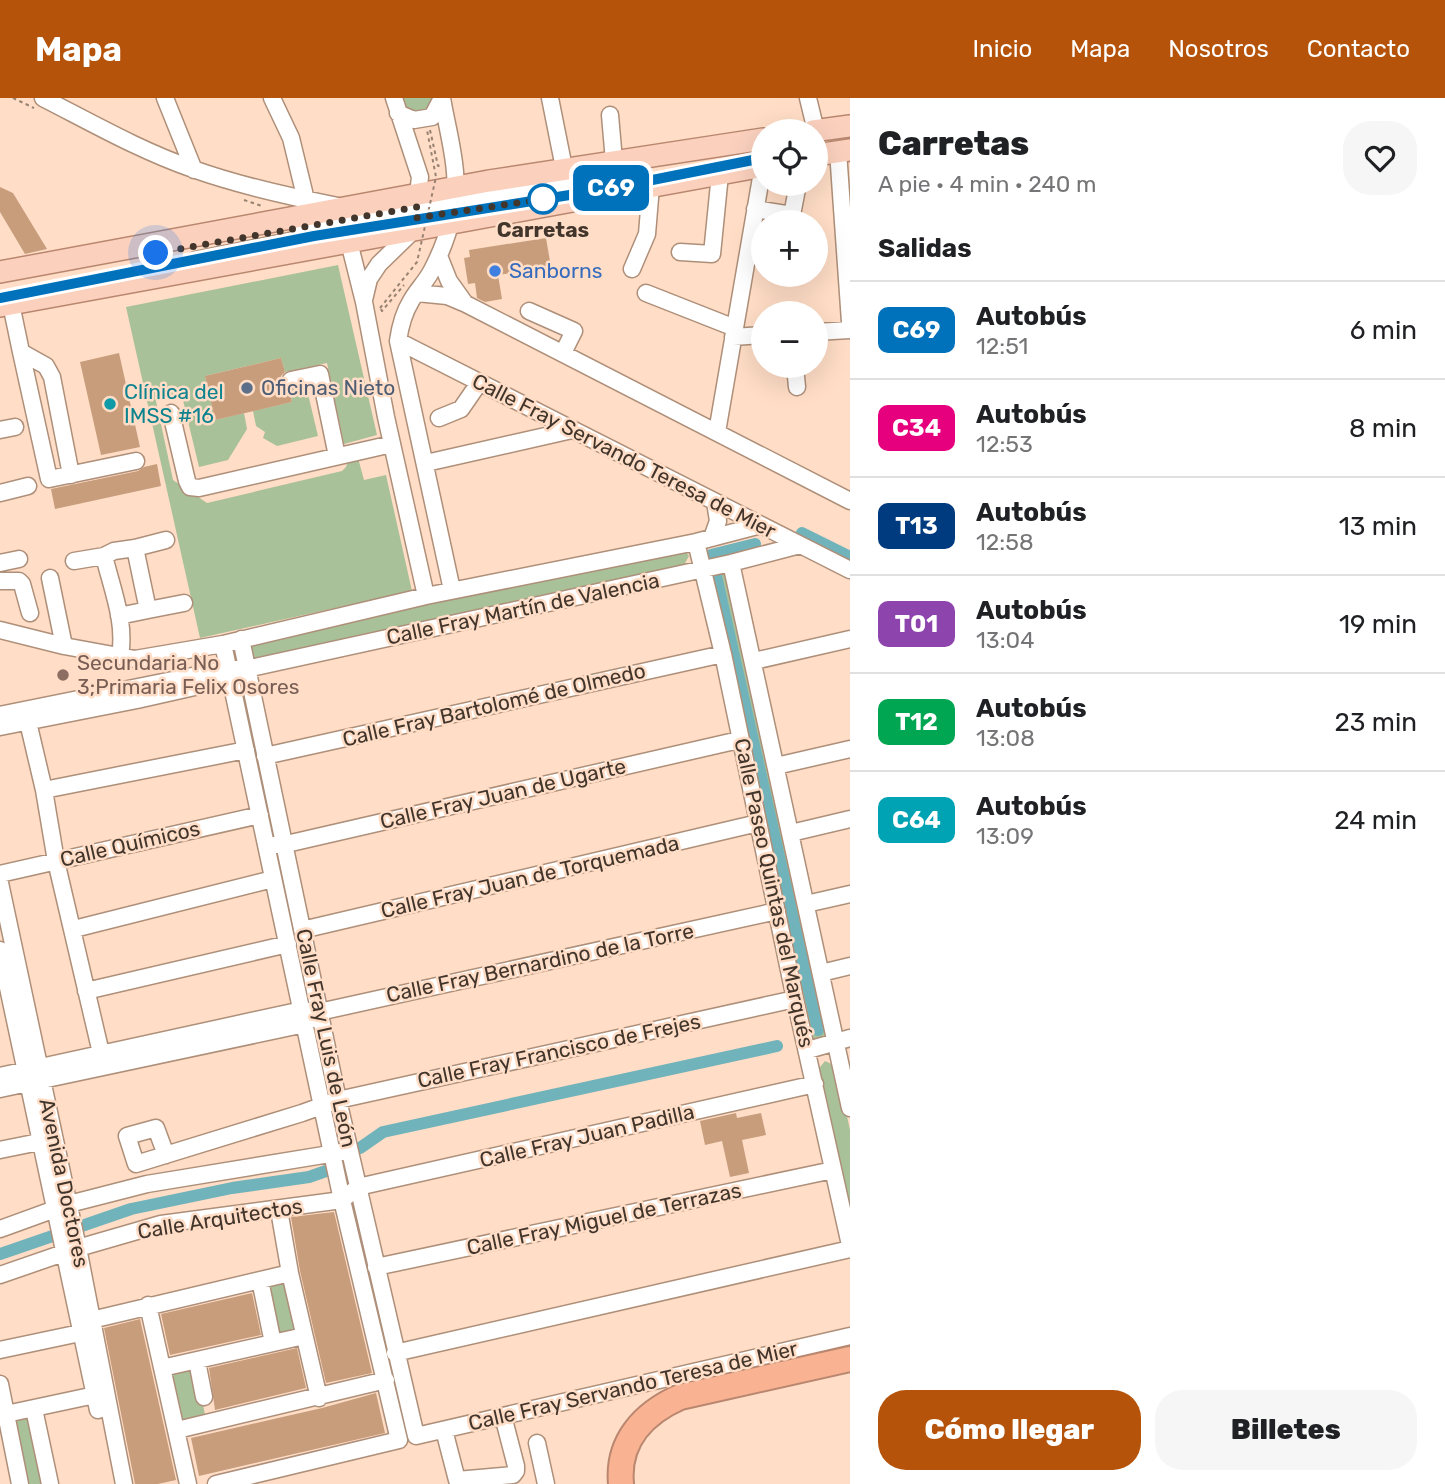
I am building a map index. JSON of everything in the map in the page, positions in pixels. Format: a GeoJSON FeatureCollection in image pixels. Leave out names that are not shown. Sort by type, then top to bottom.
{"type":"FeatureCollection","features":[{"type":"Feature","properties":{"kind":"highway"},"geometry":{"type":"LineString","coordinates":[[621,1484],[624,1455],[632,1436],[641,1422],[658,1407],[680,1397],[850,1359]]}},
{"type":"Feature","properties":{"kind":"main road"},"geometry":{"type":"LineString","coordinates":[[828,129],[850,126]]}},
{"type":"Feature","properties":{"kind":"main road"},"geometry":{"type":"LineString","coordinates":[[4,303],[349,242],[416,213],[453,205],[564,168],[751,141]]}},
{"type":"Feature","properties":{"kind":"main road"},"geometry":{"type":"LineString","coordinates":[[828,152],[846,148]]}},
{"type":"Feature","properties":{"kind":"main road"},"geometry":{"type":"LineString","coordinates":[[0,272],[344,207],[416,213],[453,205],[651,186],[751,168]]}},
{"type":"Feature","properties":{"kind":"street"},"geometry":{"type":"LineString","coordinates":[[43,98],[142,148],[194,170],[306,200],[344,207]]}},
{"type":"Feature","properties":{"kind":"street"},"geometry":{"type":"LineString","coordinates":[[165,98],[194,170]]}},
{"type":"Feature","properties":{"kind":"street"},"geometry":{"type":"LineString","coordinates":[[396,105],[415,120],[432,117],[442,98]]}},
{"type":"Feature","properties":{"kind":"street"},"geometry":{"type":"LineString","coordinates":[[442,98],[455,170],[453,205],[445,243],[426,282],[401,321],[398,341],[456,589]]}},
{"type":"Feature","properties":{"kind":"street"},"geometry":{"type":"LineString","coordinates":[[550,98],[564,168]]}},
{"type":"Feature","properties":{"kind":"street"},"geometry":{"type":"LineString","coordinates":[[808,98],[812,119]]}},
{"type":"Feature","properties":{"kind":"street"},"geometry":{"type":"LineString","coordinates":[[274,101],[291,138],[306,200]]}},
{"type":"Feature","properties":{"kind":"street"},"geometry":{"type":"LineString","coordinates":[[364,302],[369,279],[416,213],[419,177],[396,105]]}},
{"type":"Feature","properties":{"kind":"street"},"geometry":{"type":"LineString","coordinates":[[610,114],[614,161]]}},
{"type":"Feature","properties":{"kind":"street"},"geometry":{"type":"LineString","coordinates":[[828,136],[850,133]]}},
{"type":"Feature","properties":{"kind":"street"},"geometry":{"type":"LineString","coordinates":[[828,148],[846,148],[850,322]]}},
{"type":"Feature","properties":{"kind":"street"},"geometry":{"type":"LineString","coordinates":[[453,205],[751,149]]}},
{"type":"Feature","properties":{"kind":"street"},"geometry":{"type":"LineString","coordinates":[[453,205],[607,189],[751,161]]}},
{"type":"Feature","properties":{"kind":"street"},"geometry":{"type":"LineString","coordinates":[[680,252],[712,254],[720,174]]}},
{"type":"Feature","properties":{"kind":"street"},"geometry":{"type":"LineString","coordinates":[[478,201],[588,183]]}},
{"type":"Feature","properties":{"kind":"street"},"geometry":{"type":"LineString","coordinates":[[632,269],[647,234],[651,186]]}},
{"type":"Feature","properties":{"kind":"street"},"geometry":{"type":"LineString","coordinates":[[717,432],[757,196]]}},
{"type":"Feature","properties":{"kind":"street"},"geometry":{"type":"LineString","coordinates":[[755,209],[792,215],[796,196]]}},
{"type":"Feature","properties":{"kind":"street"},"geometry":{"type":"LineString","coordinates":[[0,282],[416,213]]}},
{"type":"Feature","properties":{"kind":"street"},"geometry":{"type":"LineString","coordinates":[[136,460],[49,480],[21,352],[4,303],[416,213]]}},
{"type":"Feature","properties":{"kind":"street"},"geometry":{"type":"LineString","coordinates":[[349,242],[426,596]]}},
{"type":"Feature","properties":{"kind":"street"},"geometry":{"type":"LineString","coordinates":[[439,256],[449,281],[466,303]]}},
{"type":"Feature","properties":{"kind":"street"},"geometry":{"type":"LineString","coordinates":[[417,293],[447,296],[466,303],[850,500]]}},
{"type":"Feature","properties":{"kind":"street"},"geometry":{"type":"LineString","coordinates":[[646,293],[734,332],[751,334]]}},
{"type":"Feature","properties":{"kind":"street"},"geometry":{"type":"LineString","coordinates":[[529,310],[574,331],[559,351]]}},
{"type":"Feature","properties":{"kind":"street"},"geometry":{"type":"LineString","coordinates":[[828,331],[850,330]]}},
{"type":"Feature","properties":{"kind":"street","name":"Calle Fray Servando Teresa de Mier"},"geometry":{"type":"LineString","coordinates":[[398,341],[850,570]]}},
{"type":"Feature","properties":{"kind":"street"},"geometry":{"type":"LineString","coordinates":[[21,352],[46,366],[52,377],[71,475]]}},
{"type":"Feature","properties":{"kind":"street"},"geometry":{"type":"LineString","coordinates":[[291,380],[320,374],[337,456]]}},
{"type":"Feature","properties":{"kind":"street"},"geometry":{"type":"LineString","coordinates":[[796,378],[797,387]]}},
{"type":"Feature","properties":{"kind":"street"},"geometry":{"type":"LineString","coordinates":[[439,418],[461,409],[479,383]]}},
{"type":"Feature","properties":{"kind":"street"},"geometry":{"type":"LineString","coordinates":[[386,417],[413,411]]}},
{"type":"Feature","properties":{"kind":"street"},"geometry":{"type":"LineString","coordinates":[[171,413],[187,481],[191,487],[199,488],[392,444]]}},
{"type":"Feature","properties":{"kind":"street"},"geometry":{"type":"LineString","coordinates":[[426,463],[572,430]]}},
{"type":"Feature","properties":{"kind":"street"},"geometry":{"type":"LineString","coordinates":[[0,493],[28,486]]}},
{"type":"Feature","properties":{"kind":"street"},"geometry":{"type":"LineString","coordinates":[[704,540],[718,521],[715,502]]}},
{"type":"Feature","properties":{"kind":"street","name":"Calle Fray Martín de Valencia"},"geometry":{"type":"LineString","coordinates":[[0,630],[64,646],[135,659],[223,644],[456,589],[704,540],[761,525]]}},
{"type":"Feature","properties":{"kind":"street"},"geometry":{"type":"LineString","coordinates":[[74,561],[166,540]]}},
{"type":"Feature","properties":{"kind":"street","name":"Calle Paseo Quintas del Marqués"},"geometry":{"type":"LineString","coordinates":[[704,540],[704,569],[739,740],[850,1247]]}},
{"type":"Feature","properties":{"kind":"street","name":"Calle Fray Martín de Valencia"},"geometry":{"type":"LineString","coordinates":[[228,675],[731,564],[800,545]]}},
{"type":"Feature","properties":{"kind":"street"},"geometry":{"type":"LineString","coordinates":[[135,548],[148,610]]}},
{"type":"Feature","properties":{"kind":"street"},"geometry":{"type":"LineString","coordinates":[[104,556],[119,616],[122,638],[120,656]]}},
{"type":"Feature","properties":{"kind":"street"},"geometry":{"type":"LineString","coordinates":[[0,563],[19,559]]}},
{"type":"Feature","properties":{"kind":"street","name":"Calle Paseo Quintas del Marqués"},"geometry":{"type":"LineString","coordinates":[[731,564],[821,973],[843,1040],[850,1108]]}},
{"type":"Feature","properties":{"kind":"street"},"geometry":{"type":"LineString","coordinates":[[50,578],[64,646]]}},
{"type":"Feature","properties":{"kind":"street"},"geometry":{"type":"LineString","coordinates":[[6,580],[19,580],[22,584],[30,613]]}},
{"type":"Feature","properties":{"kind":"street"},"geometry":{"type":"LineString","coordinates":[[119,616],[184,603]]}},
{"type":"Feature","properties":{"kind":"street","name":"Calle Fray Luis de León"},"geometry":{"type":"LineString","coordinates":[[240,639],[265,756],[274,845],[273,878],[330,1102],[350,1151],[416,1436]]}},
{"type":"Feature","properties":{"kind":"street"},"geometry":{"type":"LineString","coordinates":[[754,661],[850,639]]}},
{"type":"Feature","properties":{"kind":"street","name":"Calle Fray Luis de León"},"geometry":{"type":"LineString","coordinates":[[223,644],[260,815],[274,845],[302,930],[309,1015]]}},
{"type":"Feature","properties":{"kind":"street","name":"Calle Fray Bartolomé de Olmedo"},"geometry":{"type":"LineString","coordinates":[[265,756],[723,654]]}},
{"type":"Feature","properties":{"kind":"street"},"geometry":{"type":"LineString","coordinates":[[0,715],[228,675]]}},
{"type":"Feature","properties":{"kind":"street"},"geometry":{"type":"LineString","coordinates":[[0,727],[228,675]]}},
{"type":"Feature","properties":{"kind":"street"},"geometry":{"type":"LineString","coordinates":[[28,722],[101,1053]]}},
{"type":"Feature","properties":{"kind":"street","name":"Calle Fray Juan de Ugarte"},"geometry":{"type":"LineString","coordinates":[[274,845],[739,740]]}},
{"type":"Feature","properties":{"kind":"street"},"geometry":{"type":"LineString","coordinates":[[776,766],[850,749]]}},
{"type":"Feature","properties":{"kind":"street"},"geometry":{"type":"LineString","coordinates":[[44,790],[246,750]]}},
{"type":"Feature","properties":{"kind":"street","name":"Calle Químicos"},"geometry":{"type":"LineString","coordinates":[[0,874],[260,815]]}},
{"type":"Feature","properties":{"kind":"street"},"geometry":{"type":"LineString","coordinates":[[791,833],[850,820]]}},
{"type":"Feature","properties":{"kind":"street","name":"Calle Fray Juan de Torquemada"},"geometry":{"type":"LineString","coordinates":[[302,930],[758,823]]}},
{"type":"Feature","properties":{"kind":"street"},"geometry":{"type":"LineString","coordinates":[[74,929],[273,878]]}},
{"type":"Feature","properties":{"kind":"street","name":"Avenida Doctores"},"geometry":{"type":"LineString","coordinates":[[0,883],[34,1076],[71,1246],[95,1395],[113,1484]]}},
{"type":"Feature","properties":{"kind":"street"},"geometry":{"type":"LineString","coordinates":[[806,904],[850,894]]}},
{"type":"Feature","properties":{"kind":"street","name":"Calle Fray Bernardino de la Torre"},"geometry":{"type":"LineString","coordinates":[[309,1015],[777,911]]}},
{"type":"Feature","properties":{"kind":"street"},"geometry":{"type":"LineString","coordinates":[[86,991],[288,944]]}},
{"type":"Feature","properties":{"kind":"street","name":"Avenida Doctores"},"geometry":{"type":"LineString","coordinates":[[0,950],[34,1076]]}},
{"type":"Feature","properties":{"kind":"street"},"geometry":{"type":"LineString","coordinates":[[821,973],[850,966]]}},
{"type":"Feature","properties":{"kind":"street","name":"Calle Fray Francisco de Frejes"},"geometry":{"type":"LineString","coordinates":[[166,1155],[330,1102],[795,999]]}},
{"type":"Feature","properties":{"kind":"street"},"geometry":{"type":"LineString","coordinates":[[0,1076],[34,1076],[309,1015]]}},
{"type":"Feature","properties":{"kind":"street"},"geometry":{"type":"LineString","coordinates":[[0,1089],[101,1053],[309,1015]]}},
{"type":"Feature","properties":{"kind":"street"},"geometry":{"type":"LineString","coordinates":[[808,1050],[843,1040]]}},
{"type":"Feature","properties":{"kind":"street","name":"Calle Fray Juan Padilla"},"geometry":{"type":"LineString","coordinates":[[358,1187],[815,1084]]}},
{"type":"Feature","properties":{"kind":"street","name":"Calle Fray Luis de León"},"geometry":{"type":"LineString","coordinates":[[216,1484],[399,1440],[342,1200],[333,1154],[330,1102]]}},
{"type":"Feature","properties":{"kind":"street"},"geometry":{"type":"LineString","coordinates":[[0,1150],[47,1140]]}},
{"type":"Feature","properties":{"kind":"street"},"geometry":{"type":"LineString","coordinates":[[0,1228],[147,1184],[350,1151]]}},
{"type":"Feature","properties":{"kind":"street","name":"Calle Fray Miguel de Terrazas"},"geometry":{"type":"LineString","coordinates":[[376,1267],[833,1170]]}},
{"type":"Feature","properties":{"kind":"street"},"geometry":{"type":"LineString","coordinates":[[342,1200],[358,1187]]}},
{"type":"Feature","properties":{"kind":"street","name":"Calle Arquitectos"},"geometry":{"type":"LineString","coordinates":[[0,1275],[71,1246],[161,1224],[342,1200]]}},
{"type":"Feature","properties":{"kind":"street"},"geometry":{"type":"LineString","coordinates":[[279,1210],[290,1273],[319,1398]]}},
{"type":"Feature","properties":{"kind":"street"},"geometry":{"type":"LineString","coordinates":[[395,1353],[850,1247]]}},
{"type":"Feature","properties":{"kind":"street"},"geometry":{"type":"LineString","coordinates":[[0,1350],[148,1305],[290,1273]]}},
{"type":"Feature","properties":{"kind":"street"},"geometry":{"type":"LineString","coordinates":[[260,1280],[273,1343]]}},
{"type":"Feature","properties":{"kind":"street"},"geometry":{"type":"LineString","coordinates":[[148,1305],[188,1484]]}},
{"type":"Feature","properties":{"kind":"street","name":"Avenida Doctores"},"geometry":{"type":"LineString","coordinates":[[83,1325],[124,1484]]}},
{"type":"Feature","properties":{"kind":"street"},"geometry":{"type":"LineString","coordinates":[[162,1368],[304,1336]]}},
{"type":"Feature","properties":{"kind":"street","name":"Calle Fray Servando Teresa de Mier"},"geometry":{"type":"LineString","coordinates":[[416,1436],[850,1336]]}},
{"type":"Feature","properties":{"kind":"street"},"geometry":{"type":"LineString","coordinates":[[197,1361],[204,1397]]}},
{"type":"Feature","properties":{"kind":"street"},"geometry":{"type":"LineString","coordinates":[[177,1430],[386,1380]]}},
{"type":"Feature","properties":{"kind":"street"},"geometry":{"type":"LineString","coordinates":[[0,1384],[20,1484]]}},
{"type":"Feature","properties":{"kind":"street"},"geometry":{"type":"LineString","coordinates":[[6,1413],[95,1395]]}},
{"type":"Feature","properties":{"kind":"street"},"geometry":{"type":"LineString","coordinates":[[34,1409],[50,1484]]}},
{"type":"Feature","properties":{"kind":"street"},"geometry":{"type":"LineString","coordinates":[[444,1430],[457,1480],[513,1475],[516,1465],[503,1416]]}},
{"type":"Feature","properties":{"kind":"street"},"geometry":{"type":"LineString","coordinates":[[537,1443],[546,1484]]}},
{"type":"Feature","properties":{"kind":"path"},"geometry":{"type":"LineString","coordinates":[[380,308],[417,262],[436,177],[427,130]]}},
{"type":"Feature","properties":{"kind":"green space"},"geometry":{"type":"Polygon","coordinates":[[[394,98],[442,98],[414,120],[394,98]]]}},
{"type":"Feature","properties":{"kind":"green space"},"geometry":{"type":"Polygon","coordinates":[[[338,265],[377,435],[344,444],[327,363],[285,372],[281,358],[205,376],[215,420],[244,413],[247,429],[228,460],[199,467],[182,396],[156,401],[173,480],[207,503],[342,471],[348,461],[358,458],[364,480],[386,475],[412,591],[200,638],[126,307],[338,265]]]}},
{"type":"Feature","properties":{"kind":"green space"},"geometry":{"type":"Polygon","coordinates":[[[288,386],[298,387],[308,394],[318,436],[277,446],[263,438],[265,432],[256,426],[253,411],[292,402],[288,386]]]}},
{"type":"Feature","properties":{"kind":"green space"},"geometry":{"type":"Polygon","coordinates":[[[680,548],[689,556],[684,565],[259,659],[252,658],[249,645],[255,642],[680,548]]]}},
{"type":"Feature","properties":{"kind":"green space"},"geometry":{"type":"Polygon","coordinates":[[[722,568],[727,574],[828,1033],[820,1041],[811,1039],[709,571],[722,568]]]}},
{"type":"Feature","properties":{"kind":"green space"},"geometry":{"type":"Polygon","coordinates":[[[825,1061],[836,1066],[850,1130],[850,1226],[817,1071],[825,1061]]]}},
{"type":"Feature","properties":{"kind":"green space"},"geometry":{"type":"Polygon","coordinates":[[[285,1281],[296,1329],[277,1333],[267,1285],[285,1281]]]}},
{"type":"Feature","properties":{"kind":"green space"},"geometry":{"type":"Polygon","coordinates":[[[195,1363],[206,1420],[178,1427],[165,1371],[195,1363]]]}},
{"type":"Feature","properties":{"kind":"green space"},"geometry":{"type":"Polygon","coordinates":[[[32,1413],[45,1484],[24,1484],[13,1418],[32,1413]]]}},
{"type":"Feature","properties":{"kind":"building"},"geometry":{"type":"Polygon","coordinates":[[[0,187],[13,193],[47,249],[25,254],[0,212],[0,187]]]}},
{"type":"Feature","properties":{"kind":"building","name":"Sanborns"},"geometry":{"type":"Polygon","coordinates":[[[546,238],[551,267],[498,275],[502,299],[485,302],[477,298],[475,283],[468,284],[464,258],[470,257],[469,250],[546,238]]]}},
{"type":"Feature","properties":{"kind":"building","name":"Clínica del IMSS #16"},"geometry":{"type":"Polygon","coordinates":[[[119,353],[140,447],[101,455],[80,362],[119,353]]]}},
{"type":"Feature","properties":{"kind":"building"},"geometry":{"type":"Polygon","coordinates":[[[281,358],[285,372],[281,376],[281,383],[289,390],[292,402],[215,420],[205,376],[281,358]]]}},
{"type":"Feature","properties":{"kind":"building"},"geometry":{"type":"Polygon","coordinates":[[[157,464],[161,486],[55,509],[51,489],[138,471],[157,464]]]}},
{"type":"Feature","properties":{"kind":"building"},"geometry":{"type":"Polygon","coordinates":[[[736,1113],[737,1118],[761,1113],[766,1135],[742,1140],[749,1173],[730,1177],[722,1141],[705,1145],[700,1121],[736,1113]]]}},
{"type":"Feature","properties":{"kind":"building"},"geometry":{"type":"Polygon","coordinates":[[[334,1212],[372,1373],[326,1383],[300,1271],[291,1217],[334,1212]]]}},
{"type":"Feature","properties":{"kind":"building"},"geometry":{"type":"Polygon","coordinates":[[[252,1293],[261,1335],[170,1355],[161,1314],[252,1293]]]}},
{"type":"Feature","properties":{"kind":"building"},"geometry":{"type":"Polygon","coordinates":[[[140,1319],[176,1480],[158,1484],[135,1484],[104,1328],[140,1319]]]}},
{"type":"Feature","properties":{"kind":"building"},"geometry":{"type":"Polygon","coordinates":[[[297,1348],[306,1388],[215,1410],[209,1368],[297,1348]]]}},
{"type":"Feature","properties":{"kind":"building"},"geometry":{"type":"Polygon","coordinates":[[[376,1393],[385,1433],[199,1476],[191,1438],[376,1393]]]}},
{"type":"Feature","properties":{"kind":"waterway"},"geometry":{"type":"LineString","coordinates":[[802,533],[850,557]]}},
{"type":"Feature","properties":{"kind":"waterway"},"geometry":{"type":"LineString","coordinates":[[711,555],[755,544]]}},
{"type":"Feature","properties":{"kind":"waterway"},"geometry":{"type":"LineString","coordinates":[[716,576],[818,1030]]}},
{"type":"Feature","properties":{"kind":"waterway"},"geometry":{"type":"LineString","coordinates":[[360,1148],[383,1132],[777,1046]]}},
{"type":"Feature","properties":{"kind":"waterway"},"geometry":{"type":"LineString","coordinates":[[0,1254],[131,1209],[232,1188],[309,1177],[326,1171]]}},
{"type":"Feature","properties":{"kind":"bus line","name":"C69"},"geometry":{"type":"LineString","coordinates":[[0,298],[314,236],[607,189],[751,160]]}},
{"type":"Feature","properties":{"kind":"place","name":"Carretas"},"geometry":{"type":"Point","coordinates":[543,199]}},
{"type":"Feature","properties":{"kind":"place","name":"Sanborns"},"geometry":{"type":"Point","coordinates":[495,271]}},
{"type":"Feature","properties":{"kind":"place","name":"Oficinas Nieto"},"geometry":{"type":"Point","coordinates":[247,388]}},
{"type":"Feature","properties":{"kind":"place","name":"Clínica del IMSS #16"},"geometry":{"type":"Point","coordinates":[110,404]}},
{"type":"Feature","properties":{"kind":"place","name":"Secundaria No 3;Primaria Felix Osores"},"geometry":{"type":"Point","coordinates":[63,675]}},
{"type":"Feature","properties":{"kind":"route"},"geometry":{"type":"LineString","coordinates":[[156,253],[417,207],[416,218],[543,199]]}}]}
